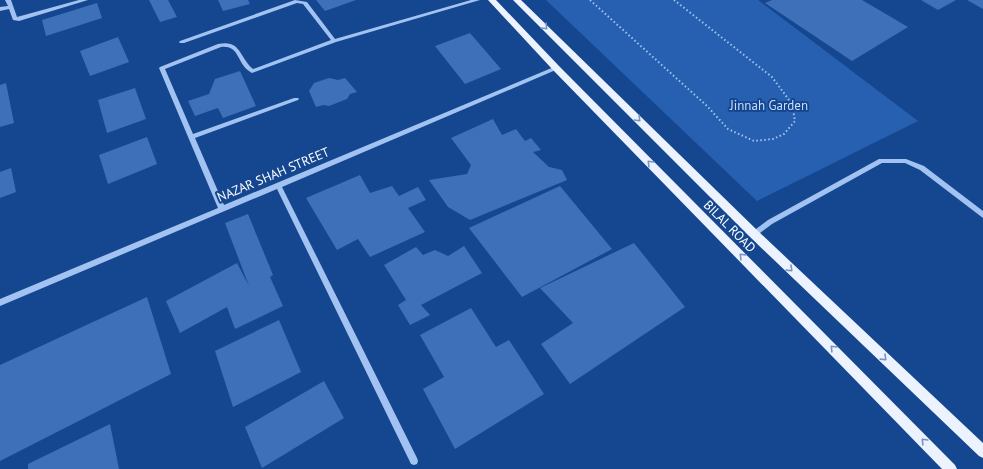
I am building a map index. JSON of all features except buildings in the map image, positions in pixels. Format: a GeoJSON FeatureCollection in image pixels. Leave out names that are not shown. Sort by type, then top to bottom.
{"type":"FeatureCollection","features":[{"type":"Feature","properties":{"kind":"main road","name":"BILAL ROAD"},"geometry":{"type":"LineString","coordinates":[[492,0],[556,68],[951,469]]}},
{"type":"Feature","properties":{"kind":"main road","name":"BILAL ROAD"},"geometry":{"type":"LineString","coordinates":[[517,0],[754,234],[983,452]]}},
{"type":"Feature","properties":{"kind":"street"},"geometry":{"type":"LineString","coordinates":[[8,0],[9,7],[15,19],[20,19],[85,0]]}},
{"type":"Feature","properties":{"kind":"street"},"geometry":{"type":"LineString","coordinates":[[222,209],[162,68],[220,45],[228,44],[234,46],[247,68],[252,71],[334,41],[477,0]]}},
{"type":"Feature","properties":{"kind":"street"},"geometry":{"type":"LineString","coordinates":[[182,42],[297,1],[305,3],[334,41]]}},
{"type":"Feature","properties":{"kind":"street"},"geometry":{"type":"LineString","coordinates":[[0,9],[9,7]]}},
{"type":"Feature","properties":{"kind":"street","name":"NAZAR SHAH STREET"},"geometry":{"type":"LineString","coordinates":[[0,304],[556,68]]}},
{"type":"Feature","properties":{"kind":"street"},"geometry":{"type":"LineString","coordinates":[[192,137],[296,99]]}},
{"type":"Feature","properties":{"kind":"street"},"geometry":{"type":"LineString","coordinates":[[754,234],[770,222],[880,161],[906,162],[922,168],[983,215]]}},
{"type":"Feature","properties":{"kind":"street"},"geometry":{"type":"LineString","coordinates":[[278,185],[414,460]]}},
{"type":"Feature","properties":{"kind":"path"},"geometry":{"type":"LineString","coordinates":[[590,0],[708,106],[728,129],[754,141],[773,139],[784,134],[795,121],[792,104],[772,77],[674,0]]}},
{"type":"Feature","properties":{"kind":"green space","name":"Jinnah Garden"},"geometry":{"type":"Polygon","coordinates":[[[546,0],[758,0],[918,121],[757,201],[546,0]]]}}]}
